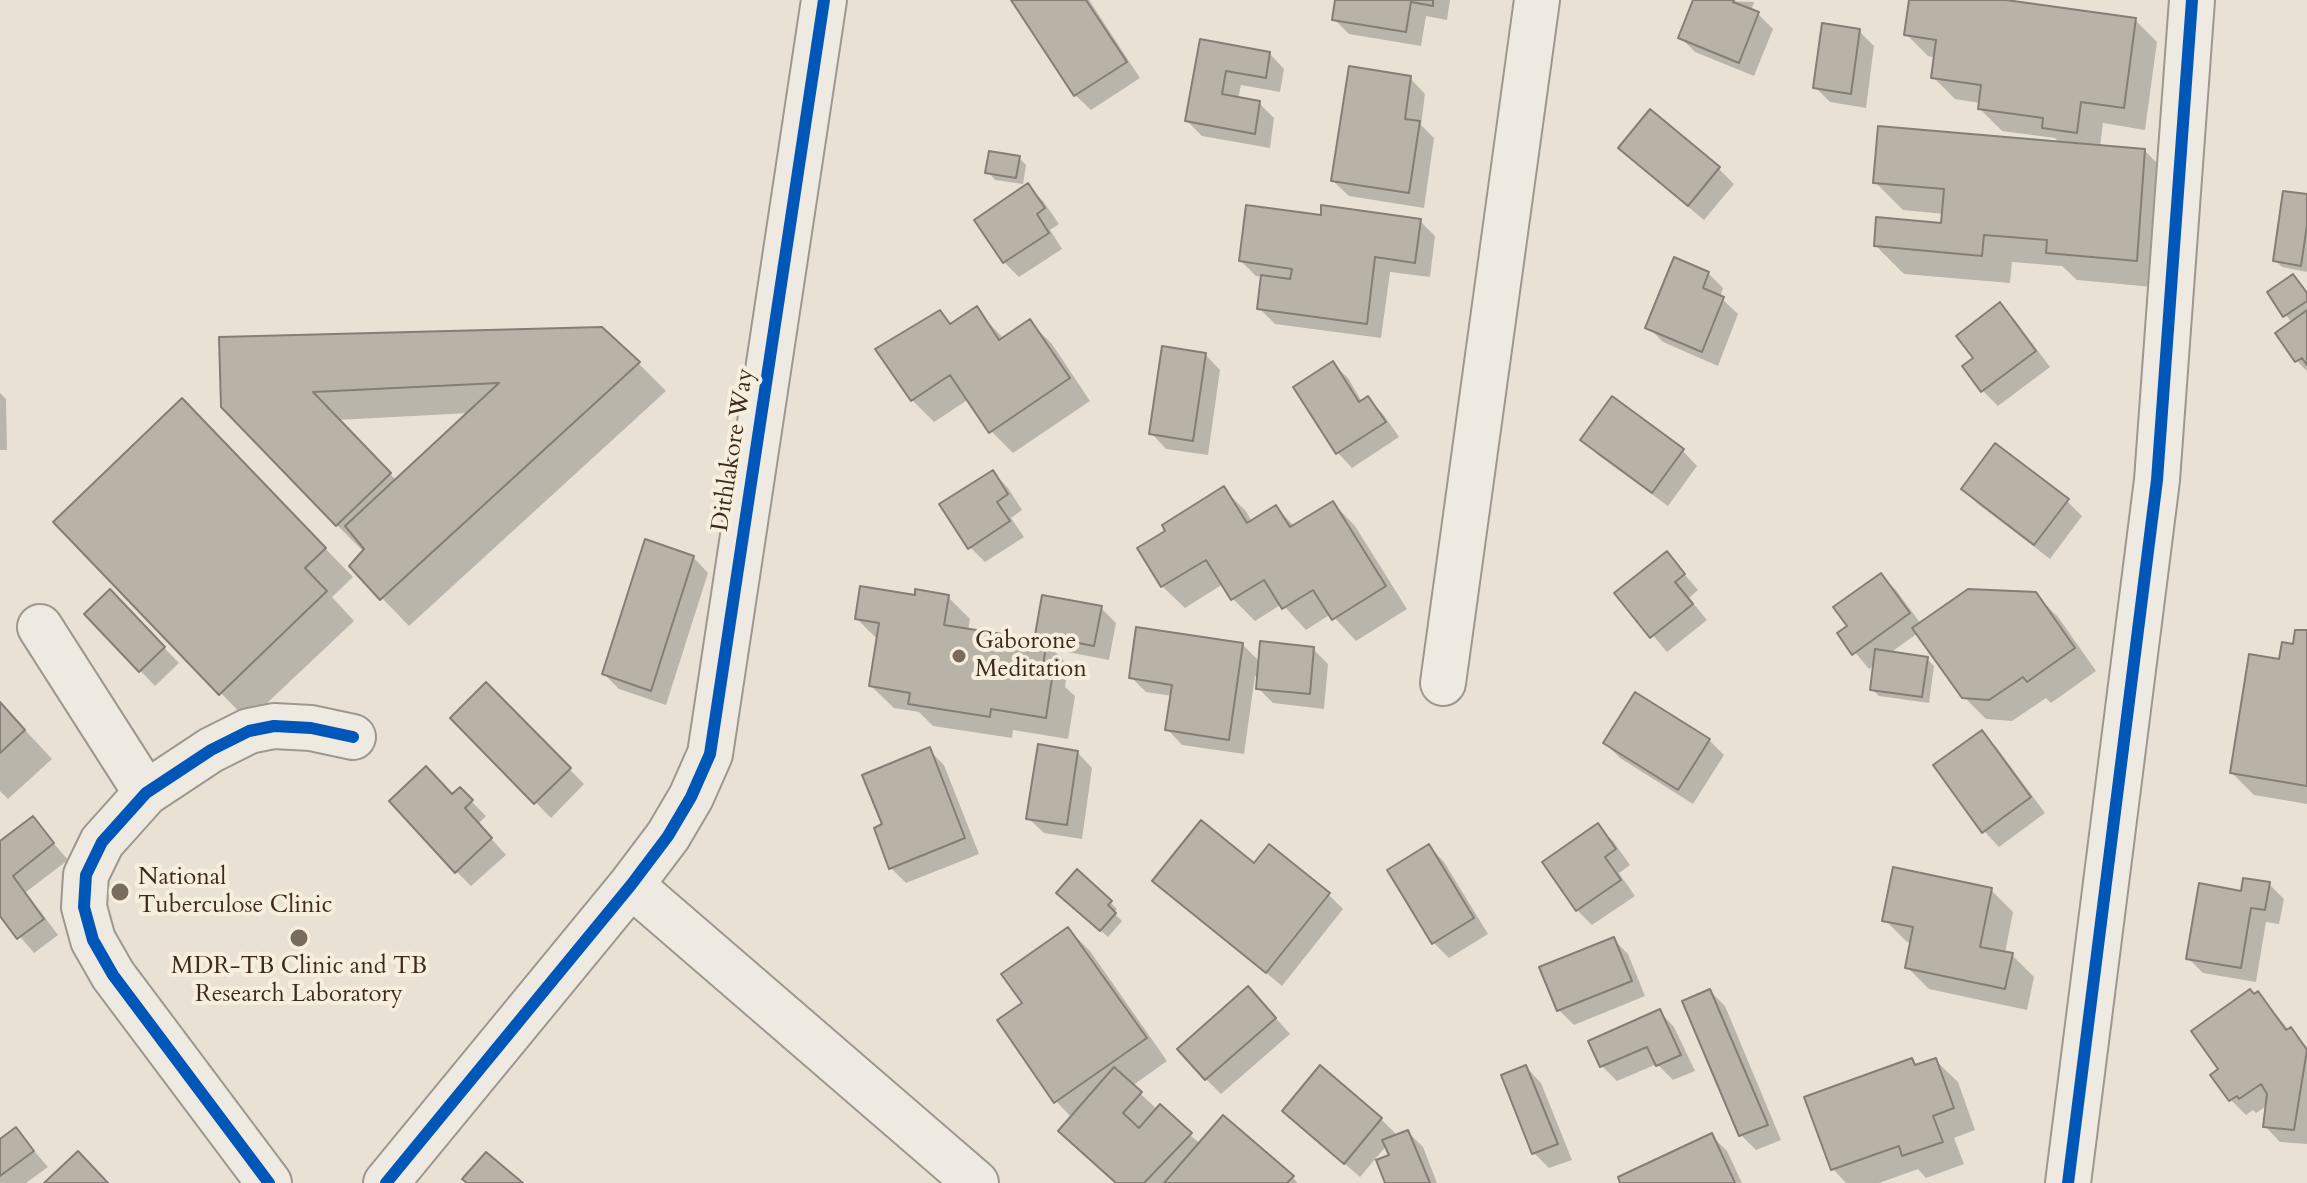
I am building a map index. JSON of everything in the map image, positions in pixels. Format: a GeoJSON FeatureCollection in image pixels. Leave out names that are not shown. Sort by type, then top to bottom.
{"type":"FeatureCollection","features":[{"type":"Feature","properties":{"kind":"street","name":"Dithlakore Way"},"geometry":{"type":"LineString","coordinates":[[386,1183],[631,885],[668,836],[691,797],[710,754],[824,0]]}},
{"type":"Feature","properties":{"kind":"street"},"geometry":{"type":"LineString","coordinates":[[1443,683],[1537,0]]}},
{"type":"Feature","properties":{"kind":"street"},"geometry":{"type":"LineString","coordinates":[[2068,1183],[2157,480],[2192,0]]}},
{"type":"Feature","properties":{"kind":"street"},"geometry":{"type":"LineString","coordinates":[[40,627],[146,793]]}},
{"type":"Feature","properties":{"kind":"street"},"geometry":{"type":"LineString","coordinates":[[269,1183],[113,975],[93,940],[84,907],[86,875],[102,842],[146,793],[211,750],[249,731],[274,726],[299,727],[353,737]]}},
{"type":"Feature","properties":{"kind":"street"},"geometry":{"type":"LineString","coordinates":[[631,885],[973,1182]]}},
{"type":"Feature","properties":{"kind":"building"},"geometry":{"type":"Polygon","coordinates":[[[1011,0],[1086,0],[1127,62],[1074,96],[1011,0]]]}},
{"type":"Feature","properties":{"kind":"building"},"geometry":{"type":"Polygon","coordinates":[[[1335,0],[1433,0],[1433,6],[1411,2],[1406,32],[1332,20],[1335,0]]]}},
{"type":"Feature","properties":{"kind":"building"},"geometry":{"type":"Polygon","coordinates":[[[1693,0],[1734,0],[1759,12],[1739,63],[1678,38],[1693,0]]]}},
{"type":"Feature","properties":{"kind":"building"},"geometry":{"type":"Polygon","coordinates":[[[1909,0],[2006,0],[2136,18],[2124,108],[2081,102],[2077,133],[2042,128],[2043,118],[1978,109],[1981,85],[1931,78],[1936,40],[1904,35],[1909,0]]]}},
{"type":"Feature","properties":{"kind":"building"},"geometry":{"type":"Polygon","coordinates":[[[1822,23],[1860,29],[1851,94],[1813,88],[1822,23]]]}},
{"type":"Feature","properties":{"kind":"building"},"geometry":{"type":"Polygon","coordinates":[[[1200,39],[1270,52],[1266,78],[1226,71],[1222,94],[1260,101],[1255,134],[1185,121],[1200,39]]]}},
{"type":"Feature","properties":{"kind":"building"},"geometry":{"type":"Polygon","coordinates":[[[1349,66],[1411,76],[1405,119],[1420,121],[1409,193],[1331,181],[1349,66]]]}},
{"type":"Feature","properties":{"kind":"building"},"geometry":{"type":"Polygon","coordinates":[[[1650,109],[1720,167],[1688,206],[1618,148],[1650,109]]]}},
{"type":"Feature","properties":{"kind":"building"},"geometry":{"type":"Polygon","coordinates":[[[1878,126],[2145,149],[2137,261],[2046,253],[2047,240],[1984,235],[1982,256],[1874,246],[1876,217],[1941,223],[1944,189],[1873,183],[1878,126]]]}},
{"type":"Feature","properties":{"kind":"building"},"geometry":{"type":"Polygon","coordinates":[[[989,151],[1020,156],[1016,178],[985,173],[989,151]]]}},
{"type":"Feature","properties":{"kind":"building"},"geometry":{"type":"Polygon","coordinates":[[[1028,183],[1045,208],[1037,214],[1049,233],[1003,263],[974,220],[1028,183]]]}},
{"type":"Feature","properties":{"kind":"building"},"geometry":{"type":"Polygon","coordinates":[[[2283,191],[2307,194],[2307,225],[2301,266],[2273,261],[2283,191]]]}},
{"type":"Feature","properties":{"kind":"building"},"geometry":{"type":"Polygon","coordinates":[[[1246,205],[1321,215],[1321,205],[1421,219],[1415,263],[1375,257],[1367,324],[1257,309],[1261,275],[1290,279],[1292,269],[1239,261],[1246,205]]]}},
{"type":"Feature","properties":{"kind":"building"},"geometry":{"type":"Polygon","coordinates":[[[1674,257],[1709,272],[1703,288],[1724,297],[1702,352],[1645,328],[1674,257]]]}},
{"type":"Feature","properties":{"kind":"building"},"geometry":{"type":"Polygon","coordinates":[[[2293,274],[2307,293],[2307,301],[2283,317],[2267,292],[2293,274]]]}},
{"type":"Feature","properties":{"kind":"building"},"geometry":{"type":"Polygon","coordinates":[[[2000,302],[2036,351],[1981,392],[1962,366],[1973,358],[1956,336],[2000,302]]]}},
{"type":"Feature","properties":{"kind":"building"},"geometry":{"type":"Polygon","coordinates":[[[977,306],[999,340],[1030,319],[1070,378],[989,433],[950,375],[911,401],[875,349],[940,310],[950,324],[977,306]]]}},
{"type":"Feature","properties":{"kind":"building"},"geometry":{"type":"Polygon","coordinates":[[[2307,310],[2307,365],[2302,358],[2295,362],[2275,333],[2307,310]]]}},
{"type":"Feature","properties":{"kind":"building"},"geometry":{"type":"Polygon","coordinates":[[[602,327],[640,362],[380,600],[349,566],[364,549],[345,526],[499,383],[313,392],[391,473],[336,526],[221,407],[219,337],[602,327]]]}},
{"type":"Feature","properties":{"kind":"building"},"geometry":{"type":"Polygon","coordinates":[[[1162,346],[1206,353],[1193,441],[1149,434],[1162,346]]]}},
{"type":"Feature","properties":{"kind":"building"},"geometry":{"type":"Polygon","coordinates":[[[1333,361],[1359,402],[1368,396],[1386,422],[1336,454],[1293,387],[1333,361]]]}},
{"type":"Feature","properties":{"kind":"building"},"geometry":{"type":"Polygon","coordinates":[[[1612,396],[1684,449],[1652,493],[1580,440],[1612,396]]]}},
{"type":"Feature","properties":{"kind":"building"},"geometry":{"type":"Polygon","coordinates":[[[182,398],[326,548],[305,568],[327,591],[219,695],[53,522],[182,398]]]}},
{"type":"Feature","properties":{"kind":"building"},"geometry":{"type":"Polygon","coordinates":[[[1995,443],[2069,499],[2034,545],[1961,489],[1995,443]]]}},
{"type":"Feature","properties":{"kind":"building"},"geometry":{"type":"Polygon","coordinates":[[[993,470],[1008,494],[997,502],[1010,521],[968,549],[939,504],[993,470]]]}},
{"type":"Feature","properties":{"kind":"building"},"geometry":{"type":"Polygon","coordinates":[[[1224,486],[1247,523],[1276,505],[1290,527],[1333,501],[1386,586],[1332,620],[1313,590],[1282,609],[1264,580],[1231,600],[1206,560],[1161,587],[1137,548],[1165,531],[1162,525],[1224,486]]]}},
{"type":"Feature","properties":{"kind":"building"},"geometry":{"type":"Polygon","coordinates":[[[645,539],[694,556],[651,691],[602,674],[645,539]]]}},
{"type":"Feature","properties":{"kind":"building"},"geometry":{"type":"Polygon","coordinates":[[[1667,551],[1685,574],[1675,582],[1693,604],[1650,638],[1614,593],[1667,551]]]}},
{"type":"Feature","properties":{"kind":"building"},"geometry":{"type":"Polygon","coordinates":[[[1881,573],[1910,613],[1852,655],[1837,633],[1847,626],[1833,607],[1881,573]]]}},
{"type":"Feature","properties":{"kind":"building","name":"Gaborone Meditation"},"geometry":{"type":"Polygon","coordinates":[[[860,586],[915,595],[915,589],[949,595],[944,625],[1047,641],[1042,671],[1053,672],[1046,718],[991,709],[990,717],[908,704],[910,693],[869,686],[879,623],[855,619],[860,586]]]}},
{"type":"Feature","properties":{"kind":"building"},"geometry":{"type":"Polygon","coordinates":[[[110,589],[165,647],[139,672],[84,614],[110,589]]]}},
{"type":"Feature","properties":{"kind":"building"},"geometry":{"type":"Polygon","coordinates":[[[1968,589],[2036,592],[2075,648],[2027,682],[2023,677],[1989,700],[1962,698],[1912,628],[1968,589]]]}},
{"type":"Feature","properties":{"kind":"building"},"geometry":{"type":"Polygon","coordinates":[[[1042,595],[1102,606],[1094,646],[1035,635],[1042,595]]]}},
{"type":"Feature","properties":{"kind":"building"},"geometry":{"type":"Polygon","coordinates":[[[1136,627],[1243,643],[1229,740],[1165,730],[1172,685],[1129,678],[1136,627]]]}},
{"type":"Feature","properties":{"kind":"building"},"geometry":{"type":"Polygon","coordinates":[[[2295,630],[2307,630],[2307,786],[2230,773],[2249,654],[2279,659],[2282,642],[2293,644],[2295,630]]]}},
{"type":"Feature","properties":{"kind":"building"},"geometry":{"type":"Polygon","coordinates":[[[1260,641],[1314,647],[1310,694],[1256,689],[1260,641]]]}},
{"type":"Feature","properties":{"kind":"building"},"geometry":{"type":"Polygon","coordinates":[[[1875,649],[1928,657],[1922,697],[1870,690],[1875,649]]]}},
{"type":"Feature","properties":{"kind":"building"},"geometry":{"type":"Polygon","coordinates":[[[486,682],[571,768],[534,804],[450,718],[486,682]]]}},
{"type":"Feature","properties":{"kind":"building"},"geometry":{"type":"Polygon","coordinates":[[[1635,692],[1710,739],[1678,790],[1603,743],[1635,692]]]}},
{"type":"Feature","properties":{"kind":"building"},"geometry":{"type":"Polygon","coordinates":[[[0,702],[25,730],[0,753],[0,702]]]}},
{"type":"Feature","properties":{"kind":"building"},"geometry":{"type":"Polygon","coordinates":[[[1982,730],[2031,797],[1982,833],[1933,765],[1982,730]]]}},
{"type":"Feature","properties":{"kind":"building"},"geometry":{"type":"Polygon","coordinates":[[[1038,744],[1078,751],[1067,825],[1026,819],[1038,744]]]}},
{"type":"Feature","properties":{"kind":"building"},"geometry":{"type":"Polygon","coordinates":[[[930,747],[965,838],[889,869],[874,828],[882,824],[862,775],[930,747]]]}},
{"type":"Feature","properties":{"kind":"building"},"geometry":{"type":"Polygon","coordinates":[[[426,766],[452,794],[460,787],[473,800],[465,808],[492,838],[455,873],[389,801],[426,766]]]}},
{"type":"Feature","properties":{"kind":"building"},"geometry":{"type":"Polygon","coordinates":[[[33,816],[54,843],[13,876],[44,919],[17,939],[0,916],[0,841],[33,816]]]}},
{"type":"Feature","properties":{"kind":"building"},"geometry":{"type":"Polygon","coordinates":[[[1201,820],[1254,863],[1269,844],[1330,893],[1266,973],[1152,881],[1201,820]]]}},
{"type":"Feature","properties":{"kind":"building"},"geometry":{"type":"Polygon","coordinates":[[[1598,823],[1616,849],[1605,857],[1621,880],[1576,911],[1542,862],[1598,823]]]}},
{"type":"Feature","properties":{"kind":"building"},"geometry":{"type":"Polygon","coordinates":[[[1429,844],[1474,918],[1432,944],[1387,870],[1429,844]]]}},
{"type":"Feature","properties":{"kind":"building"},"geometry":{"type":"Polygon","coordinates":[[[1893,867],[1992,888],[1980,947],[2013,953],[2005,989],[1905,968],[1913,927],[1882,921],[1893,867]]]}},
{"type":"Feature","properties":{"kind":"building"},"geometry":{"type":"Polygon","coordinates":[[[1077,869],[1112,901],[1108,905],[1116,913],[1100,931],[1056,893],[1077,869]]]}},
{"type":"Feature","properties":{"kind":"building"},"geometry":{"type":"Polygon","coordinates":[[[2243,878],[2270,882],[2265,910],[2251,908],[2241,968],[2186,959],[2199,883],[2241,891],[2243,878]]]}},
{"type":"Feature","properties":{"kind":"building"},"geometry":{"type":"Polygon","coordinates":[[[1068,927],[1147,1038],[1054,1103],[997,1020],[1022,1003],[1001,974],[1068,927]]]}},
{"type":"Feature","properties":{"kind":"building"},"geometry":{"type":"Polygon","coordinates":[[[1614,937],[1632,981],[1557,1011],[1539,967],[1614,937]]]}},
{"type":"Feature","properties":{"kind":"building"},"geometry":{"type":"Polygon","coordinates":[[[1248,986],[1276,1018],[1205,1080],[1177,1049],[1248,986]]]}},
{"type":"Feature","properties":{"kind":"building"},"geometry":{"type":"Polygon","coordinates":[[[1710,989],[1768,1125],[1739,1136],[1682,1001],[1710,989]]]}},
{"type":"Feature","properties":{"kind":"building"},"geometry":{"type":"Polygon","coordinates":[[[2250,989],[2254,994],[2258,991],[2286,1030],[2291,1027],[2307,1050],[2294,1130],[2263,1127],[2267,1094],[2261,1084],[2239,1099],[2237,1096],[2229,1101],[2210,1075],[2218,1069],[2191,1031],[2250,989]]]}},
{"type":"Feature","properties":{"kind":"building"},"geometry":{"type":"Polygon","coordinates":[[[1660,1009],[1681,1055],[1656,1066],[1647,1047],[1600,1067],[1588,1041],[1660,1009]]]}},
{"type":"Feature","properties":{"kind":"building"},"geometry":{"type":"Polygon","coordinates":[[[1912,1058],[1915,1065],[1936,1058],[1954,1108],[1933,1116],[1943,1142],[1902,1156],[1899,1146],[1831,1170],[1804,1097],[1912,1058]]]}},
{"type":"Feature","properties":{"kind":"building"},"geometry":{"type":"Polygon","coordinates":[[[1320,1065],[1382,1118],[1344,1164],[1282,1111],[1320,1065]]]}},
{"type":"Feature","properties":{"kind":"building"},"geometry":{"type":"Polygon","coordinates":[[[1526,1065],[1558,1144],[1532,1154],[1501,1075],[1526,1065]]]}},
{"type":"Feature","properties":{"kind":"building"},"geometry":{"type":"Polygon","coordinates":[[[1114,1067],[1142,1092],[1123,1113],[1139,1128],[1160,1104],[1192,1133],[1144,1183],[1116,1183],[1058,1131],[1114,1067]]]}},
{"type":"Feature","properties":{"kind":"building"},"geometry":{"type":"Polygon","coordinates":[[[1223,1115],[1294,1176],[1287,1183],[1164,1183],[1223,1115]]]}},
{"type":"Feature","properties":{"kind":"building"},"geometry":{"type":"Polygon","coordinates":[[[16,1127],[34,1151],[0,1176],[0,1139],[16,1127]]]}},
{"type":"Feature","properties":{"kind":"building"},"geometry":{"type":"Polygon","coordinates":[[[1408,1130],[1430,1183],[1385,1183],[1376,1160],[1389,1155],[1382,1140],[1408,1130]]]}},
{"type":"Feature","properties":{"kind":"building"},"geometry":{"type":"Polygon","coordinates":[[[1712,1133],[1735,1183],[1620,1183],[1618,1177],[1712,1133]]]}},
{"type":"Feature","properties":{"kind":"building"},"geometry":{"type":"Polygon","coordinates":[[[78,1151],[108,1183],[44,1183],[78,1151]]]}},
{"type":"Feature","properties":{"kind":"building"},"geometry":{"type":"Polygon","coordinates":[[[486,1152],[523,1183],[467,1183],[462,1179],[486,1152]]]}},
{"type":"Feature","properties":{"kind":"cycle path"},"geometry":{"type":"LineString","coordinates":[[386,1183],[631,885],[668,836],[691,797],[710,754],[824,0]]}},
{"type":"Feature","properties":{"kind":"cycle path"},"geometry":{"type":"LineString","coordinates":[[2068,1183],[2157,480],[2192,0]]}},
{"type":"Feature","properties":{"kind":"cycle path"},"geometry":{"type":"LineString","coordinates":[[269,1183],[113,975],[93,940],[84,907],[86,875],[102,842],[146,793],[211,750],[249,731],[274,726],[311,728],[353,737]]}},
{"type":"Feature","properties":{"kind":"place","name":"Gaborone Meditation"},"geometry":{"type":"Point","coordinates":[959,656]}},
{"type":"Feature","properties":{"kind":"place","name":"National Tuberculose Clinic"},"geometry":{"type":"Point","coordinates":[120,892]}},
{"type":"Feature","properties":{"kind":"place","name":"MDR-TB Clinic and TB Research Laboratory"},"geometry":{"type":"Point","coordinates":[299,938]}}]}
